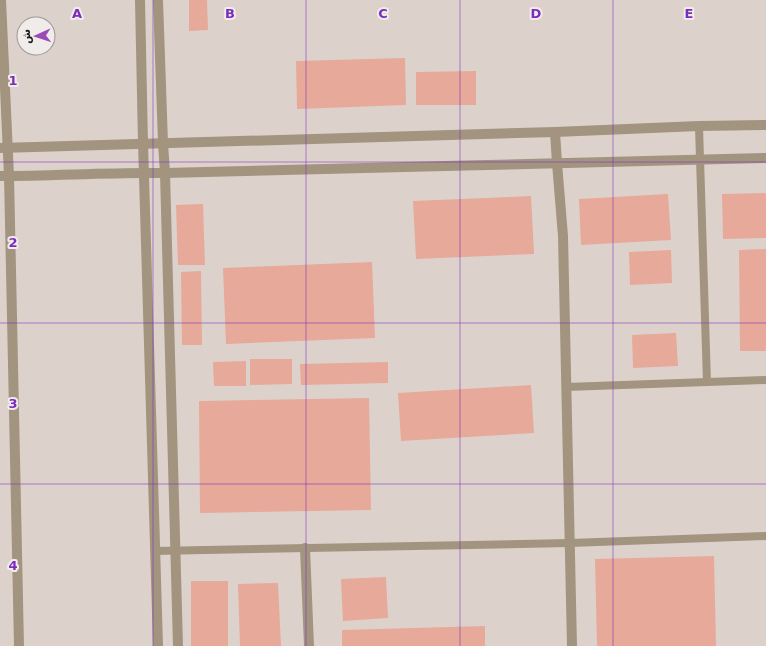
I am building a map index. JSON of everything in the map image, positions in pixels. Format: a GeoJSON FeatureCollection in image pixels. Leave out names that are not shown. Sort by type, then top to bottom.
{"type":"FeatureCollection","features":[{"type":"Feature","properties":{"kind":"street"},"geometry":{"type":"LineString","coordinates":[[1,0],[4,176],[19,646]]}},
{"type":"Feature","properties":{"kind":"street"},"geometry":{"type":"LineString","coordinates":[[140,0],[158,646]]}},
{"type":"Feature","properties":{"kind":"street"},"geometry":{"type":"LineString","coordinates":[[158,0],[165,173],[178,646]]}},
{"type":"Feature","properties":{"kind":"street"},"geometry":{"type":"LineString","coordinates":[[4,148],[766,125]]}},
{"type":"Feature","properties":{"kind":"street"},"geometry":{"type":"LineString","coordinates":[[555,132],[563,236],[572,646]]}},
{"type":"Feature","properties":{"kind":"street"},"geometry":{"type":"LineString","coordinates":[[4,176],[766,158]]}},
{"type":"Feature","properties":{"kind":"street"},"geometry":{"type":"LineString","coordinates":[[305,548],[309,646]]}},
{"type":"Feature","properties":{"kind":"lane"},"geometry":{"type":"LineString","coordinates":[[699,126],[707,382]]}},
{"type":"Feature","properties":{"kind":"lane"},"geometry":{"type":"LineString","coordinates":[[566,387],[766,380]]}},
{"type":"Feature","properties":{"kind":"lane"},"geometry":{"type":"LineString","coordinates":[[155,551],[570,543],[766,536]]}},
{"type":"Feature","properties":{"kind":"shaded area"},"geometry":{"type":"Polygon","coordinates":[[[0,0],[766,0],[766,646],[0,646],[0,0]]]}},
{"type":"Feature","properties":{"kind":"building"},"geometry":{"type":"Polygon","coordinates":[[[189,0],[207,0],[208,30],[189,31],[189,0]]]}},
{"type":"Feature","properties":{"kind":"building"},"geometry":{"type":"Polygon","coordinates":[[[405,58],[406,105],[297,109],[296,61],[405,58]]]}},
{"type":"Feature","properties":{"kind":"building"},"geometry":{"type":"Polygon","coordinates":[[[476,71],[476,105],[416,105],[416,72],[476,71]]]}},
{"type":"Feature","properties":{"kind":"building"},"geometry":{"type":"Polygon","coordinates":[[[766,193],[766,238],[723,239],[722,194],[766,193]]]}},
{"type":"Feature","properties":{"kind":"building"},"geometry":{"type":"Polygon","coordinates":[[[668,194],[671,240],[581,245],[579,199],[668,194]]]}},
{"type":"Feature","properties":{"kind":"building"},"geometry":{"type":"Polygon","coordinates":[[[531,196],[534,254],[416,259],[413,201],[531,196]]]}},
{"type":"Feature","properties":{"kind":"building"},"geometry":{"type":"Polygon","coordinates":[[[203,204],[205,265],[178,265],[176,205],[203,204]]]}},
{"type":"Feature","properties":{"kind":"building"},"geometry":{"type":"Polygon","coordinates":[[[766,249],[766,351],[740,351],[739,250],[766,249]]]}},
{"type":"Feature","properties":{"kind":"building"},"geometry":{"type":"Polygon","coordinates":[[[671,250],[672,283],[630,285],[629,252],[671,250]]]}},
{"type":"Feature","properties":{"kind":"building"},"geometry":{"type":"Polygon","coordinates":[[[372,262],[375,338],[226,344],[223,268],[372,262]]]}},
{"type":"Feature","properties":{"kind":"building"},"geometry":{"type":"Polygon","coordinates":[[[201,271],[202,345],[182,345],[181,272],[201,271]]]}},
{"type":"Feature","properties":{"kind":"building"},"geometry":{"type":"Polygon","coordinates":[[[676,333],[678,366],[633,368],[632,335],[676,333]]]}},
{"type":"Feature","properties":{"kind":"building"},"geometry":{"type":"Polygon","coordinates":[[[250,359],[292,359],[292,384],[250,385],[250,359]]]}},
{"type":"Feature","properties":{"kind":"building"},"geometry":{"type":"Polygon","coordinates":[[[246,361],[246,386],[214,386],[213,362],[246,361]]]}},
{"type":"Feature","properties":{"kind":"building"},"geometry":{"type":"Polygon","coordinates":[[[388,362],[388,383],[301,385],[300,364],[388,362]]]}},
{"type":"Feature","properties":{"kind":"building"},"geometry":{"type":"Polygon","coordinates":[[[531,385],[534,433],[401,441],[398,393],[531,385]]]}},
{"type":"Feature","properties":{"kind":"building"},"geometry":{"type":"Polygon","coordinates":[[[369,398],[371,510],[200,513],[199,401],[369,398]]]}},
{"type":"Feature","properties":{"kind":"building"},"geometry":{"type":"Polygon","coordinates":[[[714,556],[716,646],[597,646],[595,559],[714,556]]]}},
{"type":"Feature","properties":{"kind":"building"},"geometry":{"type":"Polygon","coordinates":[[[386,577],[388,618],[343,621],[341,579],[386,577]]]}},
{"type":"Feature","properties":{"kind":"building"},"geometry":{"type":"Polygon","coordinates":[[[191,581],[228,581],[228,646],[191,646],[191,581]]]}},
{"type":"Feature","properties":{"kind":"building"},"geometry":{"type":"Polygon","coordinates":[[[278,583],[281,646],[240,646],[238,584],[278,583]]]}},
{"type":"Feature","properties":{"kind":"building"},"geometry":{"type":"Polygon","coordinates":[[[485,626],[485,646],[342,646],[342,630],[485,626]]]}}]}
